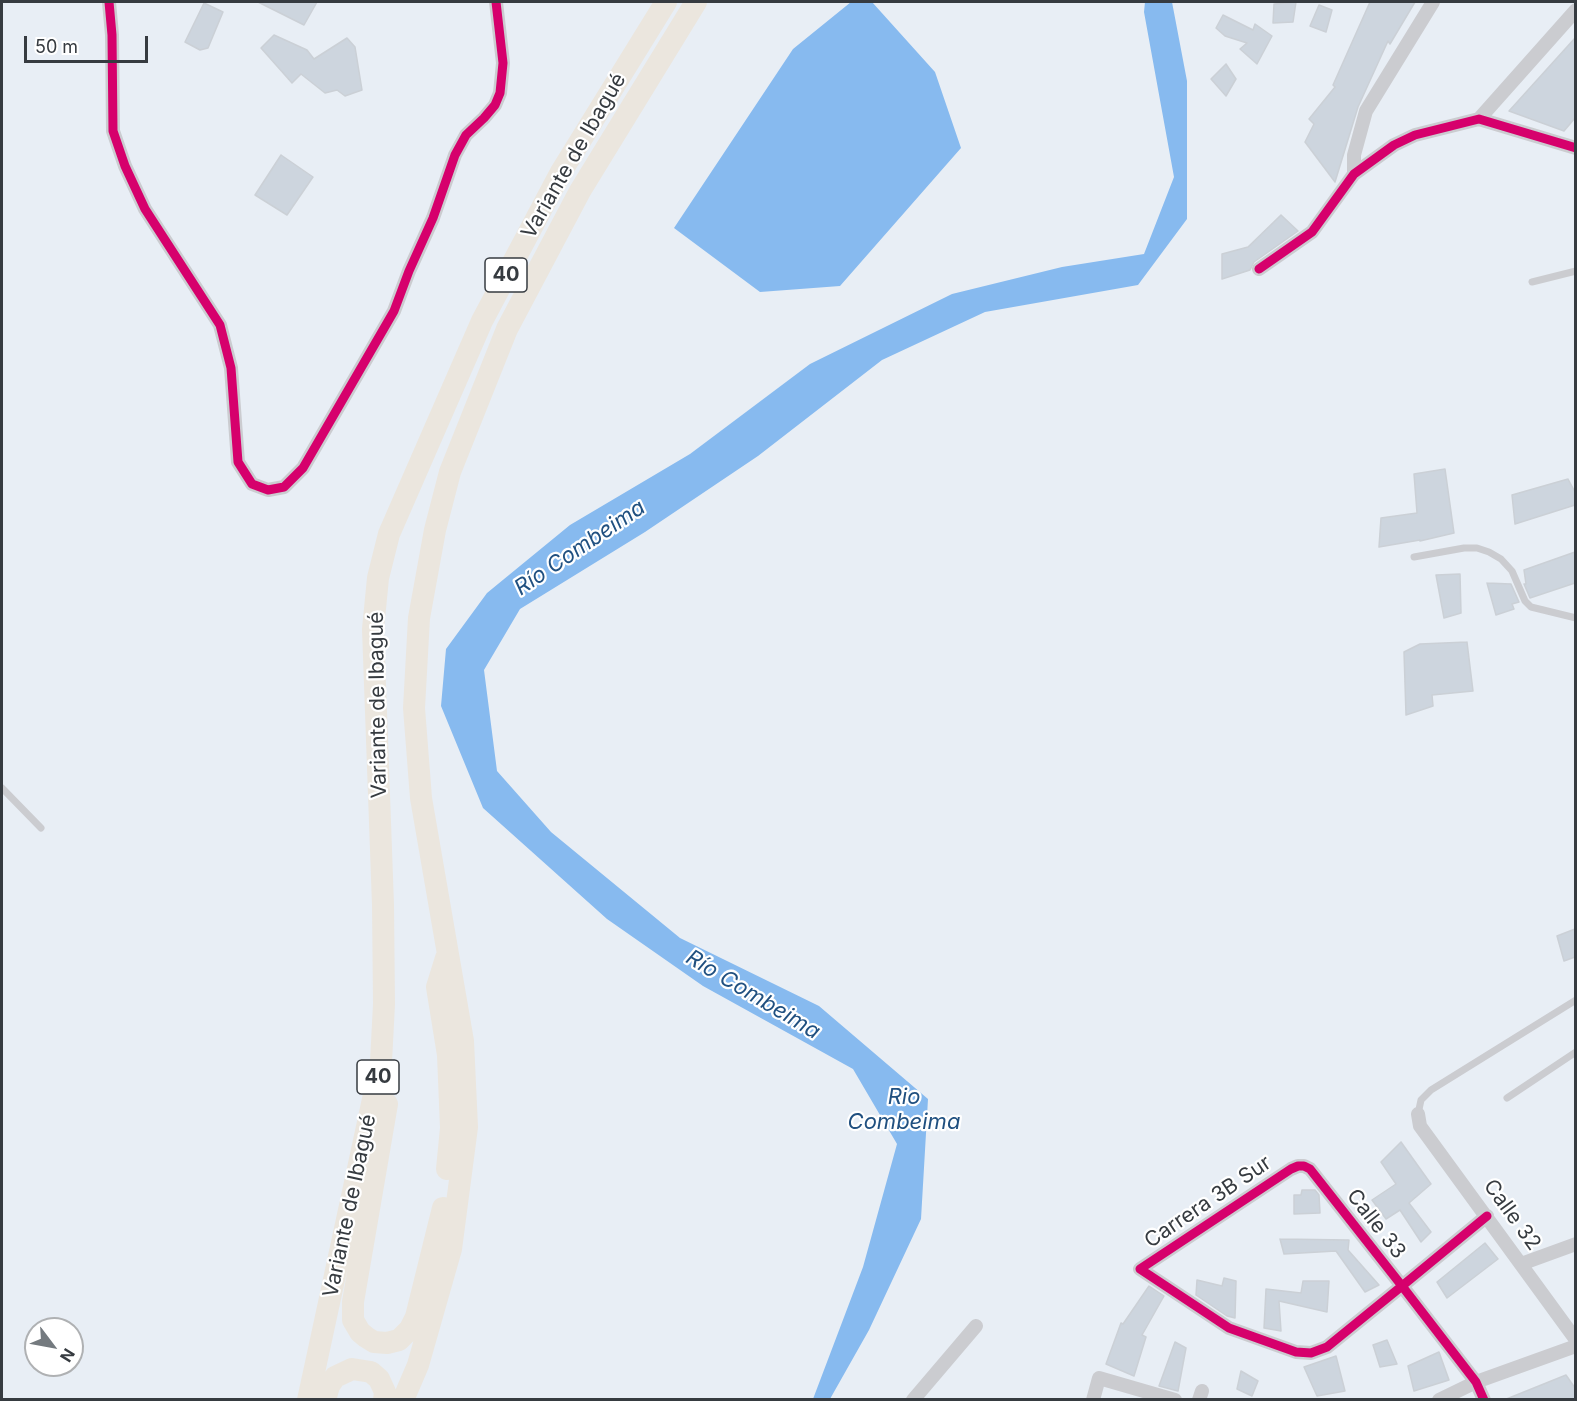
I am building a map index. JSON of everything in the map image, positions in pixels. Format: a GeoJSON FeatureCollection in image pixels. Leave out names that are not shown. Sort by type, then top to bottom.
{"type":"FeatureCollection","features":[{"type":"Feature","properties":{"kind":"highway","name":"Variante de Ibagué"},"geometry":{"type":"LineString","coordinates":[[308,1400],[381,1062],[384,1004],[383,916],[373,629],[378,578],[389,534],[482,321],[561,172],[666,2]]}},
{"type":"Feature","properties":{"kind":"highway","name":"Variante de Ibagué"},"geometry":{"type":"LineString","coordinates":[[404,1400],[418,1365],[451,1249],[467,1126],[464,1041],[421,798],[414,708],[419,618],[435,530],[450,472],[507,329],[580,191],[696,2]]}},
{"type":"Feature","properties":{"kind":"highway"},"geometry":{"type":"LineString","coordinates":[[381,1062],[389,1091],[353,1302],[353,1320],[366,1337],[374,1342],[387,1343],[399,1340],[410,1329],[416,1317],[444,1201],[451,1128],[448,1055],[437,987],[447,954]]}},
{"type":"Feature","properties":{"kind":"highway"},"geometry":{"type":"LineString","coordinates":[[325,1400],[335,1377],[352,1369],[371,1372],[380,1379],[385,1392],[384,1400]]}},
{"type":"Feature","properties":{"kind":"street"},"geometry":{"type":"LineString","coordinates":[[109,2],[112,35],[113,131],[125,166],[145,209],[220,326],[231,368],[238,462],[252,484],[268,490],[284,486],[303,468],[394,311],[433,218],[455,155],[466,135],[495,105],[500,93],[503,63],[496,2]]}},
{"type":"Feature","properties":{"kind":"street"},"geometry":{"type":"LineString","coordinates":[[1354,174],[1354,155],[1366,111],[1433,2]]}},
{"type":"Feature","properties":{"kind":"street"},"geometry":{"type":"LineString","coordinates":[[1479,119],[1575,10]]}},
{"type":"Feature","properties":{"kind":"street"},"geometry":{"type":"LineString","coordinates":[[1259,269],[1312,232],[1354,174],[1394,145],[1415,135],[1479,119],[1570,147],[1575,133]]}},
{"type":"Feature","properties":{"kind":"street","name":"Calle 32"},"geometry":{"type":"LineString","coordinates":[[1418,1114],[1420,1126],[1575,1340]]}},
{"type":"Feature","properties":{"kind":"street","name":"Carrera 3B Sur"},"geometry":{"type":"LineString","coordinates":[[1298,1166],[1140,1269],[1229,1328],[1296,1352],[1311,1353],[1327,1347],[1402,1286]]}},
{"type":"Feature","properties":{"kind":"street","name":"Calle 33"},"geometry":{"type":"LineString","coordinates":[[1298,1166],[1310,1169],[1476,1383],[1484,1400]]}},
{"type":"Feature","properties":{"kind":"street"},"geometry":{"type":"LineString","coordinates":[[1402,1286],[1487,1216]]}},
{"type":"Feature","properties":{"kind":"street"},"geometry":{"type":"LineString","coordinates":[[1521,1264],[1575,1244]]}},
{"type":"Feature","properties":{"kind":"street"},"geometry":{"type":"LineString","coordinates":[[913,1400],[976,1326]]}},
{"type":"Feature","properties":{"kind":"street"},"geometry":{"type":"LineString","coordinates":[[1439,1400],[1476,1383],[1575,1346]]}},
{"type":"Feature","properties":{"kind":"street"},"geometry":{"type":"LineString","coordinates":[[1092,1400],[1099,1378],[1175,1400]]}},
{"type":"Feature","properties":{"kind":"lane"},"geometry":{"type":"LineString","coordinates":[[1532,282],[1575,270]]}},
{"type":"Feature","properties":{"kind":"lane"},"geometry":{"type":"LineString","coordinates":[[1414,557],[1464,548],[1477,548],[1489,552],[1501,559],[1512,572],[1525,601],[1531,607],[1575,618]]}},
{"type":"Feature","properties":{"kind":"lane"},"geometry":{"type":"LineString","coordinates":[[2,788],[41,828]]}},
{"type":"Feature","properties":{"kind":"lane"},"geometry":{"type":"LineString","coordinates":[[1418,1114],[1421,1100],[1431,1090],[1575,1000]]}},
{"type":"Feature","properties":{"kind":"lane"},"geometry":{"type":"LineString","coordinates":[[1507,1098],[1575,1052]]}},
{"type":"Feature","properties":{"kind":"water"},"geometry":{"type":"Polygon","coordinates":[[[851,2],[872,2],[935,72],[961,148],[840,286],[760,292],[674,228],[793,49],[851,2]]]}},
{"type":"Feature","properties":{"kind":"water","name":"Rio Combeima"},"geometry":{"type":"Polygon","coordinates":[[[1145,2],[1172,2],[1187,81],[1187,219],[1138,285],[985,312],[882,360],[758,456],[645,532],[520,609],[484,670],[497,771],[551,832],[680,938],[819,1006],[928,1099],[921,1219],[869,1330],[830,1399],[813,1399],[863,1267],[897,1144],[853,1069],[703,986],[607,919],[483,808],[441,706],[446,649],[487,593],[570,525],[690,454],[810,364],[952,294],[1062,267],[1144,254],[1174,177],[1144,12],[1145,2]]]}},
{"type":"Feature","properties":{"kind":"building"},"geometry":{"type":"Polygon","coordinates":[[[258,2],[317,2],[304,25],[258,2]]]}},
{"type":"Feature","properties":{"kind":"building"},"geometry":{"type":"Polygon","coordinates":[[[1296,2],[1293,22],[1273,23],[1274,4],[1296,2]]]}},
{"type":"Feature","properties":{"kind":"building"},"geometry":{"type":"Polygon","coordinates":[[[1370,2],[1415,2],[1390,44],[1388,41],[1358,107],[1335,182],[1305,142],[1314,124],[1309,119],[1335,87],[1333,85],[1370,2]]]}},
{"type":"Feature","properties":{"kind":"building"},"geometry":{"type":"Polygon","coordinates":[[[204,3],[223,12],[208,48],[200,50],[185,42],[204,3]]]}},
{"type":"Feature","properties":{"kind":"building"},"geometry":{"type":"Polygon","coordinates":[[[1319,5],[1332,10],[1326,32],[1310,26],[1319,5]]]}},
{"type":"Feature","properties":{"kind":"building"},"geometry":{"type":"Polygon","coordinates":[[[1223,15],[1253,30],[1255,24],[1272,36],[1257,64],[1240,49],[1247,43],[1225,36],[1216,28],[1223,15]]]}},
{"type":"Feature","properties":{"kind":"building"},"geometry":{"type":"Polygon","coordinates":[[[274,35],[307,50],[314,59],[347,38],[355,47],[362,90],[345,96],[337,90],[325,93],[301,74],[292,83],[261,48],[274,35]]]}},
{"type":"Feature","properties":{"kind":"building"},"geometry":{"type":"Polygon","coordinates":[[[1575,38],[1575,118],[1564,131],[1509,111],[1575,38]]]}},
{"type":"Feature","properties":{"kind":"building"},"geometry":{"type":"Polygon","coordinates":[[[1226,64],[1236,79],[1226,96],[1211,79],[1226,64]]]}},
{"type":"Feature","properties":{"kind":"building"},"geometry":{"type":"Polygon","coordinates":[[[281,155],[313,177],[287,215],[255,195],[281,155]]]}},
{"type":"Feature","properties":{"kind":"building"},"geometry":{"type":"Polygon","coordinates":[[[1281,215],[1298,231],[1254,262],[1250,270],[1222,279],[1222,254],[1248,247],[1281,215]]]}},
{"type":"Feature","properties":{"kind":"building"},"geometry":{"type":"Polygon","coordinates":[[[1445,469],[1454,533],[1379,547],[1381,518],[1417,513],[1414,474],[1445,469]]]}},
{"type":"Feature","properties":{"kind":"building"},"geometry":{"type":"Polygon","coordinates":[[[1568,479],[1575,492],[1575,505],[1515,524],[1512,495],[1568,479]]]}},
{"type":"Feature","properties":{"kind":"building"},"geometry":{"type":"Polygon","coordinates":[[[1575,552],[1575,583],[1530,598],[1524,584],[1526,584],[1524,570],[1575,552]]]}},
{"type":"Feature","properties":{"kind":"building"},"geometry":{"type":"Polygon","coordinates":[[[1460,574],[1461,613],[1444,618],[1436,575],[1460,574]]]}},
{"type":"Feature","properties":{"kind":"building"},"geometry":{"type":"Polygon","coordinates":[[[1487,583],[1511,584],[1519,602],[1512,604],[1514,609],[1496,615],[1487,583]]]}},
{"type":"Feature","properties":{"kind":"building"},"geometry":{"type":"Polygon","coordinates":[[[1467,642],[1473,691],[1432,695],[1433,706],[1406,715],[1404,652],[1420,644],[1467,642]]]}},
{"type":"Feature","properties":{"kind":"building"},"geometry":{"type":"Polygon","coordinates":[[[1575,929],[1575,957],[1564,961],[1557,936],[1575,929]]]}},
{"type":"Feature","properties":{"kind":"building"},"geometry":{"type":"Polygon","coordinates":[[[1401,1142],[1431,1184],[1409,1203],[1431,1232],[1421,1242],[1400,1210],[1386,1219],[1372,1200],[1396,1184],[1381,1162],[1401,1142]]]}},
{"type":"Feature","properties":{"kind":"building"},"geometry":{"type":"Polygon","coordinates":[[[1302,1190],[1315,1190],[1319,1195],[1320,1213],[1294,1214],[1294,1195],[1301,1195],[1302,1190]]]}},
{"type":"Feature","properties":{"kind":"building"},"geometry":{"type":"Polygon","coordinates":[[[1280,1239],[1349,1240],[1348,1250],[1379,1285],[1365,1292],[1336,1251],[1284,1254],[1280,1239]]]}},
{"type":"Feature","properties":{"kind":"building"},"geometry":{"type":"Polygon","coordinates":[[[1485,1243],[1498,1259],[1447,1298],[1437,1282],[1485,1243]]]}},
{"type":"Feature","properties":{"kind":"building"},"geometry":{"type":"Polygon","coordinates":[[[1224,1278],[1236,1281],[1235,1318],[1227,1316],[1196,1295],[1197,1280],[1222,1286],[1224,1278]]]}},
{"type":"Feature","properties":{"kind":"building"},"geometry":{"type":"Polygon","coordinates":[[[1303,1281],[1329,1281],[1327,1312],[1279,1301],[1281,1331],[1264,1328],[1266,1289],[1301,1293],[1303,1281]]]}},
{"type":"Feature","properties":{"kind":"building"},"geometry":{"type":"Polygon","coordinates":[[[1149,1286],[1164,1296],[1142,1335],[1146,1337],[1134,1376],[1106,1364],[1121,1323],[1123,1324],[1149,1286]]]}},
{"type":"Feature","properties":{"kind":"building"},"geometry":{"type":"Polygon","coordinates":[[[1387,1340],[1397,1364],[1380,1367],[1373,1345],[1387,1340]]]}},
{"type":"Feature","properties":{"kind":"building"},"geometry":{"type":"Polygon","coordinates":[[[1175,1342],[1186,1348],[1178,1391],[1159,1386],[1175,1342]]]}},
{"type":"Feature","properties":{"kind":"building"},"geometry":{"type":"Polygon","coordinates":[[[1439,1352],[1449,1380],[1414,1391],[1408,1366],[1439,1352]]]}},
{"type":"Feature","properties":{"kind":"building"},"geometry":{"type":"Polygon","coordinates":[[[1336,1356],[1345,1391],[1317,1396],[1304,1367],[1336,1356]]]}},
{"type":"Feature","properties":{"kind":"building"},"geometry":{"type":"Polygon","coordinates":[[[1241,1371],[1258,1381],[1252,1396],[1237,1389],[1241,1371]]]}},
{"type":"Feature","properties":{"kind":"building"},"geometry":{"type":"Polygon","coordinates":[[[1566,1375],[1575,1388],[1575,1400],[1504,1400],[1566,1375]]]}},
{"type":"Feature","properties":{"kind":"cycle path"},"geometry":{"type":"LineString","coordinates":[[109,2],[112,35],[113,131],[125,166],[145,209],[220,325],[231,368],[238,462],[252,484],[268,490],[284,487],[303,468],[394,311],[433,218],[455,155],[466,135],[495,105],[500,93],[503,63],[496,2]]}},
{"type":"Feature","properties":{"kind":"cycle path"},"geometry":{"type":"LineString","coordinates":[[1259,269],[1312,232],[1354,174],[1394,145],[1415,135],[1479,119],[1576,148]]}},
{"type":"Feature","properties":{"kind":"cycle path"},"geometry":{"type":"LineString","coordinates":[[1484,1400],[1476,1382],[1402,1286],[1310,1169],[1304,1166],[1291,1169],[1140,1269],[1229,1328],[1296,1352],[1311,1353],[1327,1347],[1402,1286],[1487,1216]]}},
{"type":"Feature","properties":{"kind":"water label","name":"Río Combeima"},"geometry":{"type":"Point","coordinates":[580,548]}},
{"type":"Feature","properties":{"kind":"water label","name":"Río Combeima"},"geometry":{"type":"Point","coordinates":[753,995]}}]}
